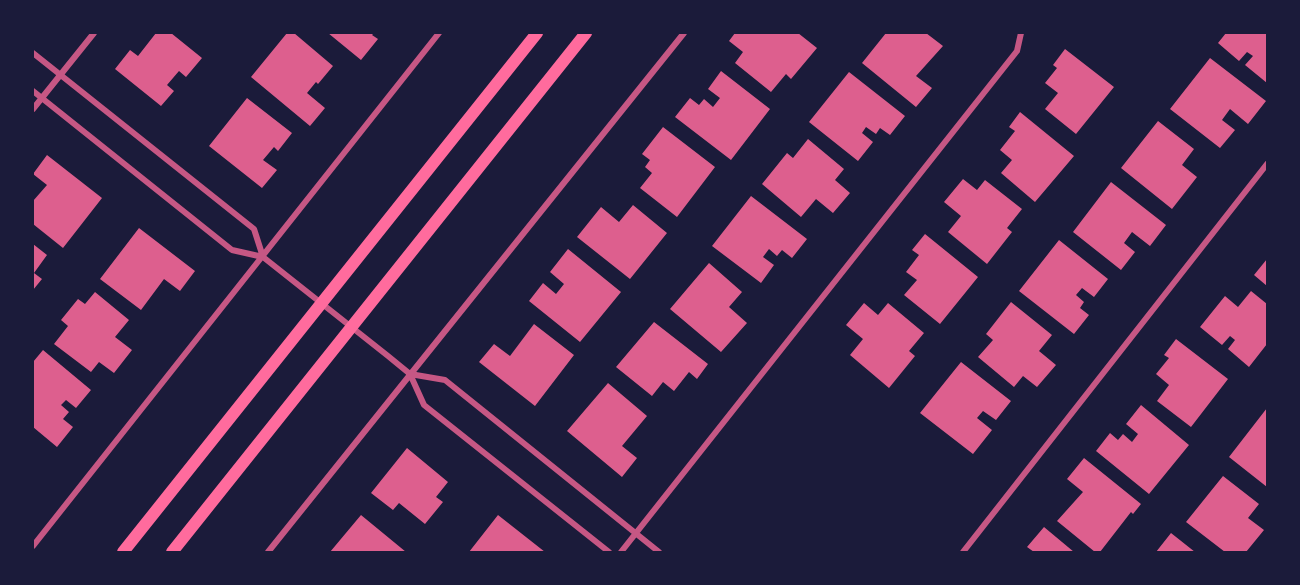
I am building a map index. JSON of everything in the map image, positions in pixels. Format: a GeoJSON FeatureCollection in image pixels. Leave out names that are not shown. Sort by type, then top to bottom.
{"type":"FeatureCollection","features":[{"type":"Feature","properties":{"kind":"main road"},"geometry":{"type":"LineString","coordinates":[[123,552],[537,33]]}},
{"type":"Feature","properties":{"kind":"main road"},"geometry":{"type":"LineString","coordinates":[[172,552],[586,33]]}},
{"type":"Feature","properties":{"kind":"street"},"geometry":{"type":"LineString","coordinates":[[33,110],[94,33]]}},
{"type":"Feature","properties":{"kind":"street"},"geometry":{"type":"LineString","coordinates":[[33,546],[440,33]]}},
{"type":"Feature","properties":{"kind":"street"},"geometry":{"type":"LineString","coordinates":[[268,552],[684,33]]}},
{"type":"Feature","properties":{"kind":"street"},"geometry":{"type":"LineString","coordinates":[[621,552],[1017,51],[1021,33]]}},
{"type":"Feature","properties":{"kind":"street"},"geometry":{"type":"LineString","coordinates":[[33,53],[254,229],[263,257]]}},
{"type":"Feature","properties":{"kind":"street"},"geometry":{"type":"LineString","coordinates":[[33,91],[232,250],[263,257],[410,374],[424,405],[609,552]]}},
{"type":"Feature","properties":{"kind":"street"},"geometry":{"type":"LineString","coordinates":[[963,552],[1267,164]]}},
{"type":"Feature","properties":{"kind":"street"},"geometry":{"type":"LineString","coordinates":[[410,374],[445,380],[659,552]]}},
{"type":"Feature","properties":{"kind":"building"},"geometry":{"type":"Polygon","coordinates":[[[156,33],[171,33],[202,58],[186,77],[179,71],[167,85],[174,91],[161,106],[115,69],[130,50],[138,56],[156,33]]]}},
{"type":"Feature","properties":{"kind":"building"},"geometry":{"type":"Polygon","coordinates":[[[287,33],[294,33],[333,66],[307,93],[325,108],[310,126],[251,77],[287,33]]]}},
{"type":"Feature","properties":{"kind":"building"},"geometry":{"type":"Polygon","coordinates":[[[328,33],[374,33],[372,35],[378,39],[361,60],[328,33]]]}},
{"type":"Feature","properties":{"kind":"building"},"geometry":{"type":"Polygon","coordinates":[[[735,33],[798,33],[817,48],[791,79],[786,74],[771,92],[735,63],[743,52],[729,41],[735,33]]]}},
{"type":"Feature","properties":{"kind":"building"},"geometry":{"type":"Polygon","coordinates":[[[886,33],[926,33],[943,46],[916,76],[932,88],[916,107],[862,63],[886,33]]]}},
{"type":"Feature","properties":{"kind":"building"},"geometry":{"type":"Polygon","coordinates":[[[1226,33],[1267,33],[1267,83],[1245,65],[1253,56],[1247,52],[1239,61],[1218,43],[1226,33]]]}},
{"type":"Feature","properties":{"kind":"building"},"geometry":{"type":"Polygon","coordinates":[[[1065,49],[1114,87],[1076,134],[1045,109],[1058,93],[1045,83],[1057,68],[1053,65],[1065,49]]]}},
{"type":"Feature","properties":{"kind":"building"},"geometry":{"type":"Polygon","coordinates":[[[1210,58],[1266,101],[1248,124],[1230,109],[1222,120],[1235,130],[1220,148],[1170,109],[1210,58]]]}},
{"type":"Feature","properties":{"kind":"building"},"geometry":{"type":"Polygon","coordinates":[[[721,71],[770,109],[731,160],[675,117],[690,98],[699,105],[704,99],[713,107],[720,98],[708,89],[721,71]]]}},
{"type":"Feature","properties":{"kind":"building"},"geometry":{"type":"Polygon","coordinates":[[[849,72],[905,116],[890,135],[880,128],[876,134],[866,127],[862,133],[873,142],[858,161],[809,122],[849,72]]]}},
{"type":"Feature","properties":{"kind":"building"},"geometry":{"type":"Polygon","coordinates":[[[247,98],[292,133],[278,151],[274,147],[263,160],[277,170],[262,188],[209,146],[247,98]]]}},
{"type":"Feature","properties":{"kind":"building"},"geometry":{"type":"Polygon","coordinates":[[[1020,112],[1074,156],[1035,202],[1001,173],[1012,160],[1000,150],[1015,131],[1009,127],[1020,112]]]}},
{"type":"Feature","properties":{"kind":"building"},"geometry":{"type":"Polygon","coordinates":[[[1158,121],[1194,149],[1182,165],[1197,177],[1172,209],[1121,168],[1158,121]]]}},
{"type":"Feature","properties":{"kind":"building"},"geometry":{"type":"Polygon","coordinates":[[[663,127],[715,167],[677,217],[640,188],[652,173],[645,167],[650,160],[642,154],[663,127]]]}},
{"type":"Feature","properties":{"kind":"building"},"geometry":{"type":"Polygon","coordinates":[[[808,139],[844,169],[835,180],[850,193],[833,213],[816,199],[801,217],[762,184],[787,153],[793,158],[808,139]]]}},
{"type":"Feature","properties":{"kind":"building"},"geometry":{"type":"Polygon","coordinates":[[[47,155],[102,198],[63,248],[33,224],[33,201],[47,185],[33,174],[47,155]]]}},
{"type":"Feature","properties":{"kind":"building"},"geometry":{"type":"Polygon","coordinates":[[[963,179],[977,190],[985,180],[1022,209],[1007,228],[1012,232],[987,264],[948,232],[961,216],[944,202],[963,179]]]}},
{"type":"Feature","properties":{"kind":"building"},"geometry":{"type":"Polygon","coordinates":[[[1111,182],[1166,225],[1150,246],[1132,232],[1124,243],[1135,252],[1121,270],[1073,232],[1111,182]]]}},
{"type":"Feature","properties":{"kind":"building"},"geometry":{"type":"Polygon","coordinates":[[[751,196],[807,239],[792,258],[782,250],[777,256],[769,249],[763,257],[774,265],[761,283],[712,246],[751,196]]]}},
{"type":"Feature","properties":{"kind":"building"},"geometry":{"type":"Polygon","coordinates":[[[633,205],[667,233],[630,279],[577,237],[601,207],[619,222],[633,205]]]}},
{"type":"Feature","properties":{"kind":"building"},"geometry":{"type":"Polygon","coordinates":[[[139,228],[195,271],[180,291],[164,279],[141,310],[100,279],[139,228]]]}},
{"type":"Feature","properties":{"kind":"building"},"geometry":{"type":"Polygon","coordinates":[[[925,234],[978,277],[940,324],[904,295],[917,280],[906,272],[919,255],[912,250],[925,234]]]}},
{"type":"Feature","properties":{"kind":"building"},"geometry":{"type":"Polygon","coordinates":[[[1059,240],[1108,279],[1094,297],[1082,288],[1076,295],[1084,302],[1080,308],[1089,315],[1074,334],[1019,291],[1059,240]]]}},
{"type":"Feature","properties":{"kind":"building"},"geometry":{"type":"Polygon","coordinates":[[[33,244],[47,255],[34,273],[42,279],[33,290],[33,244]]]}},
{"type":"Feature","properties":{"kind":"building"},"geometry":{"type":"Polygon","coordinates":[[[568,249],[621,292],[580,342],[529,301],[543,283],[556,294],[564,284],[550,272],[568,249]]]}},
{"type":"Feature","properties":{"kind":"building"},"geometry":{"type":"Polygon","coordinates":[[[1267,259],[1267,286],[1254,275],[1267,259]]]}},
{"type":"Feature","properties":{"kind":"building"},"geometry":{"type":"Polygon","coordinates":[[[709,263],[742,292],[729,307],[747,323],[721,352],[670,309],[709,263]]]}},
{"type":"Feature","properties":{"kind":"building"},"geometry":{"type":"Polygon","coordinates":[[[1251,291],[1267,304],[1267,344],[1249,367],[1228,349],[1235,340],[1230,336],[1222,345],[1200,327],[1225,296],[1238,307],[1251,291]]]}},
{"type":"Feature","properties":{"kind":"building"},"geometry":{"type":"Polygon","coordinates":[[[95,292],[129,320],[115,337],[132,350],[114,373],[99,362],[91,372],[54,344],[68,326],[61,320],[78,299],[85,304],[95,292]]]}},
{"type":"Feature","properties":{"kind":"building"},"geometry":{"type":"Polygon","coordinates":[[[1011,302],[1052,335],[1039,351],[1056,365],[1037,387],[1023,376],[1014,387],[978,357],[993,340],[986,334],[1011,302]]]}},
{"type":"Feature","properties":{"kind":"building"},"geometry":{"type":"Polygon","coordinates":[[[864,303],[878,315],[888,303],[924,333],[909,351],[915,356],[889,388],[850,355],[863,339],[846,325],[864,303]]]}},
{"type":"Feature","properties":{"kind":"building"},"geometry":{"type":"Polygon","coordinates":[[[654,322],[708,364],[697,379],[689,372],[674,391],[663,382],[652,396],[616,367],[654,322]]]}},
{"type":"Feature","properties":{"kind":"building"},"geometry":{"type":"Polygon","coordinates":[[[534,324],[574,355],[535,406],[479,362],[494,344],[510,356],[534,324]]]}},
{"type":"Feature","properties":{"kind":"building"},"geometry":{"type":"Polygon","coordinates":[[[1176,339],[1228,379],[1191,427],[1157,401],[1169,385],[1156,374],[1169,358],[1164,355],[1176,339]]]}},
{"type":"Feature","properties":{"kind":"building"},"geometry":{"type":"Polygon","coordinates":[[[43,350],[91,390],[76,408],[66,400],[61,405],[69,412],[63,419],[73,427],[57,447],[33,427],[33,362],[43,350]]]}},
{"type":"Feature","properties":{"kind":"building"},"geometry":{"type":"Polygon","coordinates":[[[961,362],[1011,401],[996,420],[983,411],[977,418],[992,430],[973,454],[920,413],[961,362]]]}},
{"type":"Feature","properties":{"kind":"building"},"geometry":{"type":"Polygon","coordinates":[[[608,383],[647,416],[622,446],[637,458],[622,477],[567,431],[608,383]]]}},
{"type":"Feature","properties":{"kind":"building"},"geometry":{"type":"Polygon","coordinates":[[[1141,405],[1189,445],[1149,494],[1096,451],[1110,433],[1118,440],[1123,434],[1132,442],[1138,434],[1126,424],[1141,405]]]}},
{"type":"Feature","properties":{"kind":"building"},"geometry":{"type":"Polygon","coordinates":[[[1267,408],[1267,487],[1229,457],[1267,408]]]}},
{"type":"Feature","properties":{"kind":"building"},"geometry":{"type":"Polygon","coordinates":[[[407,448],[448,482],[436,497],[443,502],[425,524],[399,503],[393,510],[371,493],[407,448]]]}},
{"type":"Feature","properties":{"kind":"building"},"geometry":{"type":"Polygon","coordinates":[[[1084,458],[1141,504],[1133,514],[1131,512],[1100,552],[1095,552],[1057,521],[1083,492],[1067,479],[1084,458]]]}},
{"type":"Feature","properties":{"kind":"building"},"geometry":{"type":"Polygon","coordinates":[[[1223,476],[1259,504],[1248,518],[1264,530],[1246,552],[1225,552],[1186,522],[1223,476]]]}},
{"type":"Feature","properties":{"kind":"building"},"geometry":{"type":"Polygon","coordinates":[[[361,515],[406,552],[330,552],[361,515]]]}},
{"type":"Feature","properties":{"kind":"building"},"geometry":{"type":"Polygon","coordinates":[[[498,515],[545,552],[469,552],[498,515]]]}},
{"type":"Feature","properties":{"kind":"building"},"geometry":{"type":"Polygon","coordinates":[[[1044,527],[1074,552],[1034,552],[1027,547],[1044,527]]]}},
{"type":"Feature","properties":{"kind":"building"},"geometry":{"type":"Polygon","coordinates":[[[1171,533],[1195,552],[1156,552],[1171,533]]]}}]}
